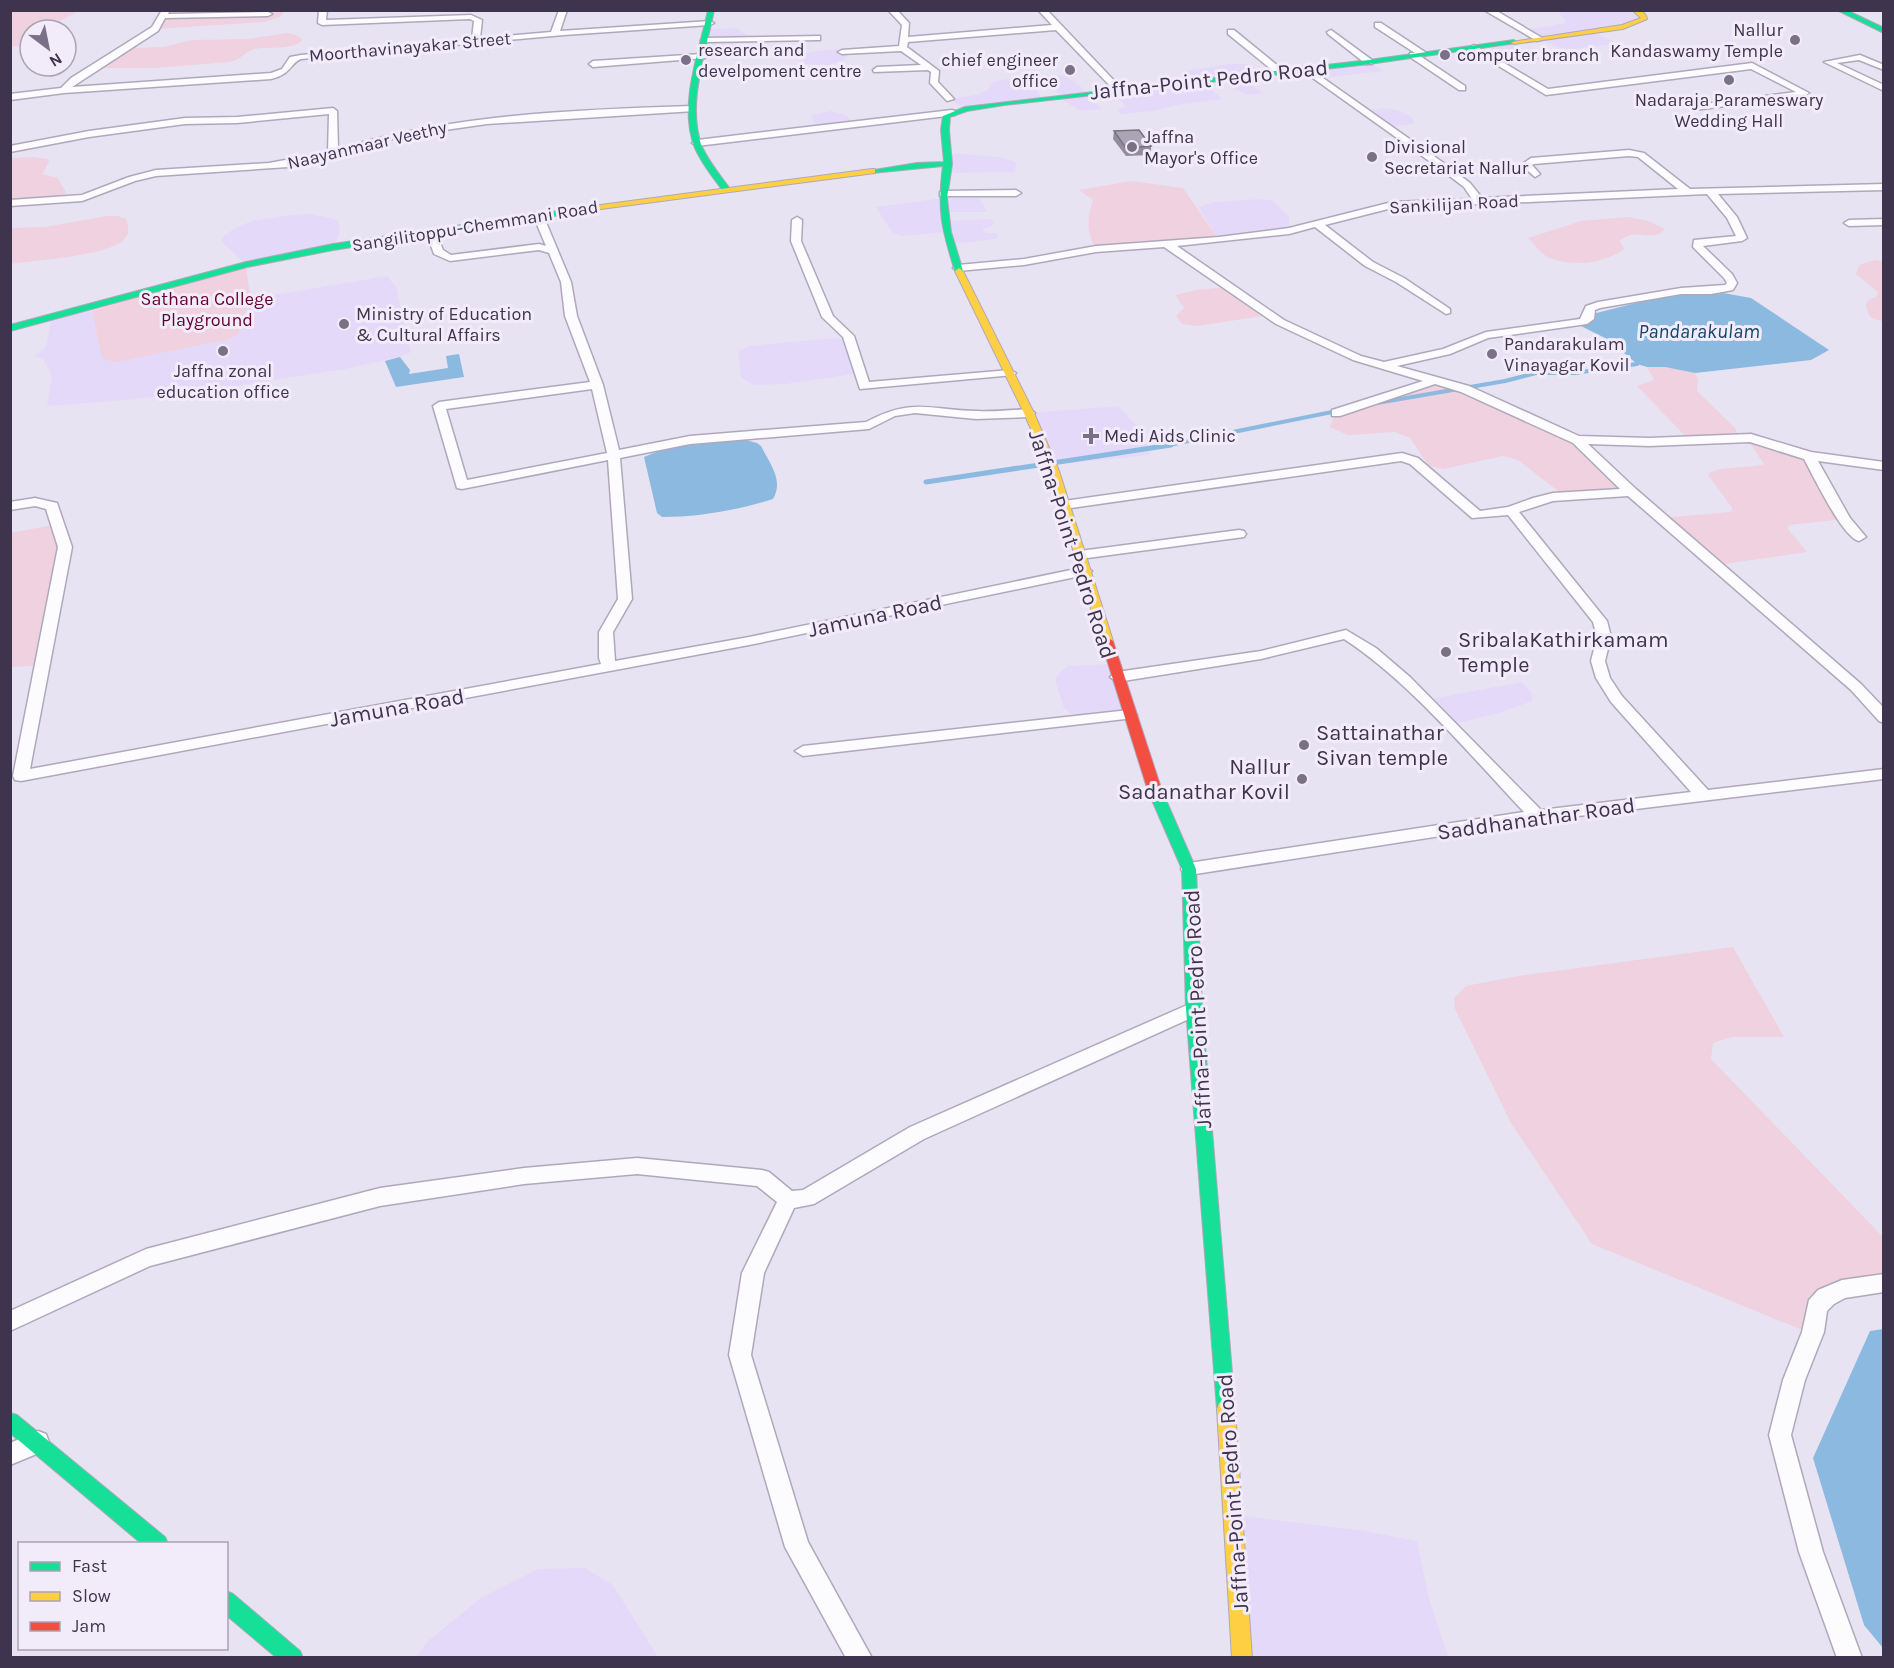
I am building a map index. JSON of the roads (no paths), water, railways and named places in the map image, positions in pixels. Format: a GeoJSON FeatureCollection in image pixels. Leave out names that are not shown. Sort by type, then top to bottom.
{"type":"FeatureCollection","features":[{"type":"Feature","properties":{"kind":"main road","name":"Jaffna-Point Pedro Road"},"geometry":{"type":"LineString","coordinates":[[1242,1658],[1221,1326],[1194,1009],[1189,869],[1148,775],[1054,471],[1029,413],[958,268],[947,232],[943,194],[948,164],[945,130],[947,116],[951,106],[1004,103],[1369,62],[1632,25],[1644,19],[1643,15],[1635,10]]}},
{"type":"Feature","properties":{"kind":"main road"},"geometry":{"type":"LineString","coordinates":[[1840,10],[1880,28]]}},
{"type":"Feature","properties":{"kind":"main road"},"geometry":{"type":"LineString","coordinates":[[710,17],[692,109],[697,143],[710,167],[726,189]]}},
{"type":"Feature","properties":{"kind":"main road","name":"Sangilitoppu-Chemmani Road"},"geometry":{"type":"LineString","coordinates":[[10,328],[280,257],[538,215],[917,165],[948,164]]}},
{"type":"Feature","properties":{"kind":"main road"},"geometry":{"type":"LineString","coordinates":[[10,1421],[156,1542]]}},
{"type":"Feature","properties":{"kind":"main road"},"geometry":{"type":"LineString","coordinates":[[228,1603],[293,1658]]}},
{"type":"Feature","properties":{"kind":"street"},"geometry":{"type":"LineString","coordinates":[[323,10],[322,23],[328,24],[365,20],[471,17],[478,20],[476,41]]}},
{"type":"Feature","properties":{"kind":"street"},"geometry":{"type":"LineString","coordinates":[[555,33],[563,10]]}},
{"type":"Feature","properties":{"kind":"street"},"geometry":{"type":"LineString","coordinates":[[892,10],[906,25],[903,44]]}},
{"type":"Feature","properties":{"kind":"street"},"geometry":{"type":"LineString","coordinates":[[1042,10],[1119,90]]}},
{"type":"Feature","properties":{"kind":"street"},"geometry":{"type":"LineString","coordinates":[[1488,10],[1540,39]]}},
{"type":"Feature","properties":{"kind":"street"},"geometry":{"type":"LineString","coordinates":[[64,90],[74,80],[154,29],[164,13],[268,14]]}},
{"type":"Feature","properties":{"kind":"street","name":"Moorthavinayakar Street"},"geometry":{"type":"LineString","coordinates":[[10,98],[64,90],[248,78],[281,74],[287,70],[293,59],[301,57],[710,17]]}},
{"type":"Feature","properties":{"kind":"street"},"geometry":{"type":"LineString","coordinates":[[1378,25],[1462,88]]}},
{"type":"Feature","properties":{"kind":"street"},"geometry":{"type":"LineString","coordinates":[[842,52],[1059,27]]}},
{"type":"Feature","properties":{"kind":"street"},"geometry":{"type":"LineString","coordinates":[[1231,32],[1280,72]]}},
{"type":"Feature","properties":{"kind":"street"},"geometry":{"type":"LineString","coordinates":[[1331,32],[1369,62]]}},
{"type":"Feature","properties":{"kind":"street"},"geometry":{"type":"LineString","coordinates":[[705,40],[817,38]]}},
{"type":"Feature","properties":{"kind":"street"},"geometry":{"type":"LineString","coordinates":[[697,143],[951,106],[934,83],[935,71],[903,44]]}},
{"type":"Feature","properties":{"kind":"street"},"geometry":{"type":"LineString","coordinates":[[1474,47],[1546,92],[1752,66],[1805,93],[1697,108]]}},
{"type":"Feature","properties":{"kind":"street"},"geometry":{"type":"LineString","coordinates":[[593,64],[702,56]]}},
{"type":"Feature","properties":{"kind":"street"},"geometry":{"type":"LineString","coordinates":[[1884,68],[1860,57],[1828,62],[1884,89]]}},
{"type":"Feature","properties":{"kind":"street"},"geometry":{"type":"LineString","coordinates":[[876,70],[931,67]]}},
{"type":"Feature","properties":{"kind":"street"},"geometry":{"type":"LineString","coordinates":[[1306,69],[1467,185],[1478,200]]}},
{"type":"Feature","properties":{"kind":"street","name":"Naayanmaar Veethy"},"geometry":{"type":"LineString","coordinates":[[10,203],[91,196],[139,176],[278,165],[312,160],[396,135],[459,124],[588,113],[692,109]]}},
{"type":"Feature","properties":{"kind":"street"},"geometry":{"type":"LineString","coordinates":[[10,149],[89,134],[185,121],[237,120],[333,111],[333,153]]}},
{"type":"Feature","properties":{"kind":"street"},"geometry":{"type":"LineString","coordinates":[[1535,174],[1526,165],[1531,161],[1629,153],[1641,155],[1689,193]]}},
{"type":"Feature","properties":{"kind":"street","name":"Sankilijan Road"},"geometry":{"type":"LineString","coordinates":[[958,268],[1024,262],[1096,249],[1219,240],[1289,231],[1392,205],[1710,191],[1884,187]]}},
{"type":"Feature","properties":{"kind":"street"},"geometry":{"type":"LineString","coordinates":[[1381,366],[1446,352],[1486,335],[1583,322],[1588,319],[1590,308],[1598,304],[1681,291],[1711,291],[1729,288],[1732,283],[1728,276],[1698,247],[1698,242],[1742,238],[1732,217],[1710,191]]}},
{"type":"Feature","properties":{"kind":"street"},"geometry":{"type":"LineString","coordinates":[[943,194],[1016,193]]}},
{"type":"Feature","properties":{"kind":"street"},"geometry":{"type":"LineString","coordinates":[[538,215],[555,251],[566,282],[571,316],[597,385],[614,457],[625,599],[606,632],[606,658],[610,667]]}},
{"type":"Feature","properties":{"kind":"street"},"geometry":{"type":"LineString","coordinates":[[797,220],[796,241],[800,251],[828,317],[848,336],[864,386],[1010,373]]}},
{"type":"Feature","properties":{"kind":"street"},"geometry":{"type":"LineString","coordinates":[[1849,223],[1884,222]]}},
{"type":"Feature","properties":{"kind":"street"},"geometry":{"type":"LineString","coordinates":[[1316,223],[1369,264],[1400,280],[1446,311]]}},
{"type":"Feature","properties":{"kind":"street"},"geometry":{"type":"LineString","coordinates":[[431,232],[438,252],[450,258],[539,247],[555,251]]}},
{"type":"Feature","properties":{"kind":"street"},"geometry":{"type":"LineString","coordinates":[[1166,243],[1280,322],[1357,358],[1466,390],[1577,440],[1631,492],[1856,687],[1884,718]]}},
{"type":"Feature","properties":{"kind":"street"},"geometry":{"type":"LineString","coordinates":[[1336,413],[1433,381]]}},
{"type":"Feature","properties":{"kind":"street"},"geometry":{"type":"LineString","coordinates":[[597,385],[439,406],[462,485],[614,457],[648,447],[690,440],[869,425],[892,413],[915,409],[976,415],[1029,413]]}},
{"type":"Feature","properties":{"kind":"street"},"geometry":{"type":"LineString","coordinates":[[1577,440],[1649,442],[1751,438],[1809,456],[1884,466]]}},
{"type":"Feature","properties":{"kind":"street"},"geometry":{"type":"LineString","coordinates":[[1809,456],[1844,519],[1859,537]]}},
{"type":"Feature","properties":{"kind":"street"},"geometry":{"type":"LineString","coordinates":[[1064,505],[1402,457],[1414,461],[1477,515],[1511,511],[1522,503],[1631,492]]}},
{"type":"Feature","properties":{"kind":"street","name":"Jamuna Road"},"geometry":{"type":"LineString","coordinates":[[10,506],[35,502],[51,506],[65,547],[21,776],[749,641],[1085,571]]}},
{"type":"Feature","properties":{"kind":"street"},"geometry":{"type":"LineString","coordinates":[[1511,511],[1600,621],[1604,637],[1598,661],[1603,678],[1616,699],[1704,796]]}},
{"type":"Feature","properties":{"kind":"street"},"geometry":{"type":"LineString","coordinates":[[1080,555],[1239,534]]}},
{"type":"Feature","properties":{"kind":"street"},"geometry":{"type":"LineString","coordinates":[[1117,677],[1261,655],[1346,634],[1369,648],[1405,680],[1537,816]]}},
{"type":"Feature","properties":{"kind":"street"},"geometry":{"type":"LineString","coordinates":[[803,751],[1129,716]]}},
{"type":"Feature","properties":{"kind":"street","name":"Saddhanathar Road"},"geometry":{"type":"LineString","coordinates":[[1189,869],[1537,816],[1884,774]]}},
{"type":"Feature","properties":{"kind":"street"},"geometry":{"type":"LineString","coordinates":[[10,1322],[146,1258],[380,1197],[524,1176],[637,1166],[762,1178],[788,1200],[807,1198],[916,1133],[1194,1009]]}},
{"type":"Feature","properties":{"kind":"street"},"geometry":{"type":"LineString","coordinates":[[788,1200],[753,1273],[740,1355],[797,1547],[860,1658]]}},
{"type":"Feature","properties":{"kind":"street"},"geometry":{"type":"LineString","coordinates":[[1850,1658],[1810,1552],[1780,1435],[1794,1380],[1813,1332],[1817,1307],[1826,1297],[1842,1289],[1884,1283]]}},
{"type":"Feature","properties":{"kind":"street"},"geometry":{"type":"LineString","coordinates":[[10,1455],[38,1442]]}},
{"type":"Feature","properties":{"kind":"water","name":"Pandarakulam"},"geometry":{"type":"Polygon","coordinates":[[[1695,288],[1751,298],[1829,350],[1811,360],[1695,373],[1637,364],[1609,340],[1569,320],[1695,288]]]}},
{"type":"Feature","properties":{"kind":"water"},"geometry":{"type":"Polygon","coordinates":[[[459,354],[464,377],[396,387],[385,361],[400,357],[410,370],[409,374],[448,368],[446,356],[459,354]]]}},
{"type":"Feature","properties":{"kind":"water"},"geometry":{"type":"Polygon","coordinates":[[[742,439],[761,446],[772,466],[777,485],[773,499],[732,510],[704,514],[662,517],[657,513],[644,457],[666,448],[742,439]]]}},
{"type":"Feature","properties":{"kind":"water"},"geometry":{"type":"Polygon","coordinates":[[[1884,1329],[1883,1648],[1864,1625],[1813,1458],[1870,1331],[1884,1329]]]}},
{"type":"Feature","properties":{"kind":"waterway"},"geometry":{"type":"LineString","coordinates":[[1377,403],[1505,381],[1536,373],[1575,373],[1637,364]]}},
{"type":"Feature","properties":{"kind":"waterway"},"geometry":{"type":"LineString","coordinates":[[1164,446],[1337,411]]}},
{"type":"Feature","properties":{"kind":"waterway"},"geometry":{"type":"LineString","coordinates":[[926,482],[1171,445]]}},
{"type":"Feature","properties":{"kind":"place","name":"Nallur Kandaswamy Temple"},"geometry":{"type":"Point","coordinates":[1795,40]}},
{"type":"Feature","properties":{"kind":"place","name":"computer branch"},"geometry":{"type":"Point","coordinates":[1445,55]}},
{"type":"Feature","properties":{"kind":"place","name":"research and develpoment centre"},"geometry":{"type":"Point","coordinates":[686,60]}},
{"type":"Feature","properties":{"kind":"place","name":"chief engineer office"},"geometry":{"type":"Point","coordinates":[1070,70]}},
{"type":"Feature","properties":{"kind":"place","name":"Nadaraja Parameswary Wedding Hall"},"geometry":{"type":"Point","coordinates":[1729,80]}},
{"type":"Feature","properties":{"kind":"place","name":"Jaffna Mayor's Office"},"geometry":{"type":"Point","coordinates":[1132,147]}},
{"type":"Feature","properties":{"kind":"place","name":"Divisional Secretariat Nallur"},"geometry":{"type":"Point","coordinates":[1372,157]}},
{"type":"Feature","properties":{"kind":"place","name":"Ministry of Education & Cultural Affairs"},"geometry":{"type":"Point","coordinates":[344,324]}},
{"type":"Feature","properties":{"kind":"place","name":"Jaffna zonal education office"},"geometry":{"type":"Point","coordinates":[223,351]}},
{"type":"Feature","properties":{"kind":"place","name":"Pandarakulam Vinayagar Kovil"},"geometry":{"type":"Point","coordinates":[1492,354]}},
{"type":"Feature","properties":{"kind":"place","name":"Medi Aids Clinic"},"geometry":{"type":"Point","coordinates":[1091,436]}},
{"type":"Feature","properties":{"kind":"place","name":"SribalaKathirkamam Temple"},"geometry":{"type":"Point","coordinates":[1446,652]}},
{"type":"Feature","properties":{"kind":"place","name":"Sattainathar Sivan temple"},"geometry":{"type":"Point","coordinates":[1304,745]}},
{"type":"Feature","properties":{"kind":"place","name":"Nallur Sadanathar Kovil"},"geometry":{"type":"Point","coordinates":[1302,779]}},
{"type":"Feature","properties":{"kind":"park label","name":"Sathana College Playground"},"geometry":{"type":"Point","coordinates":[207,309]}}]}
